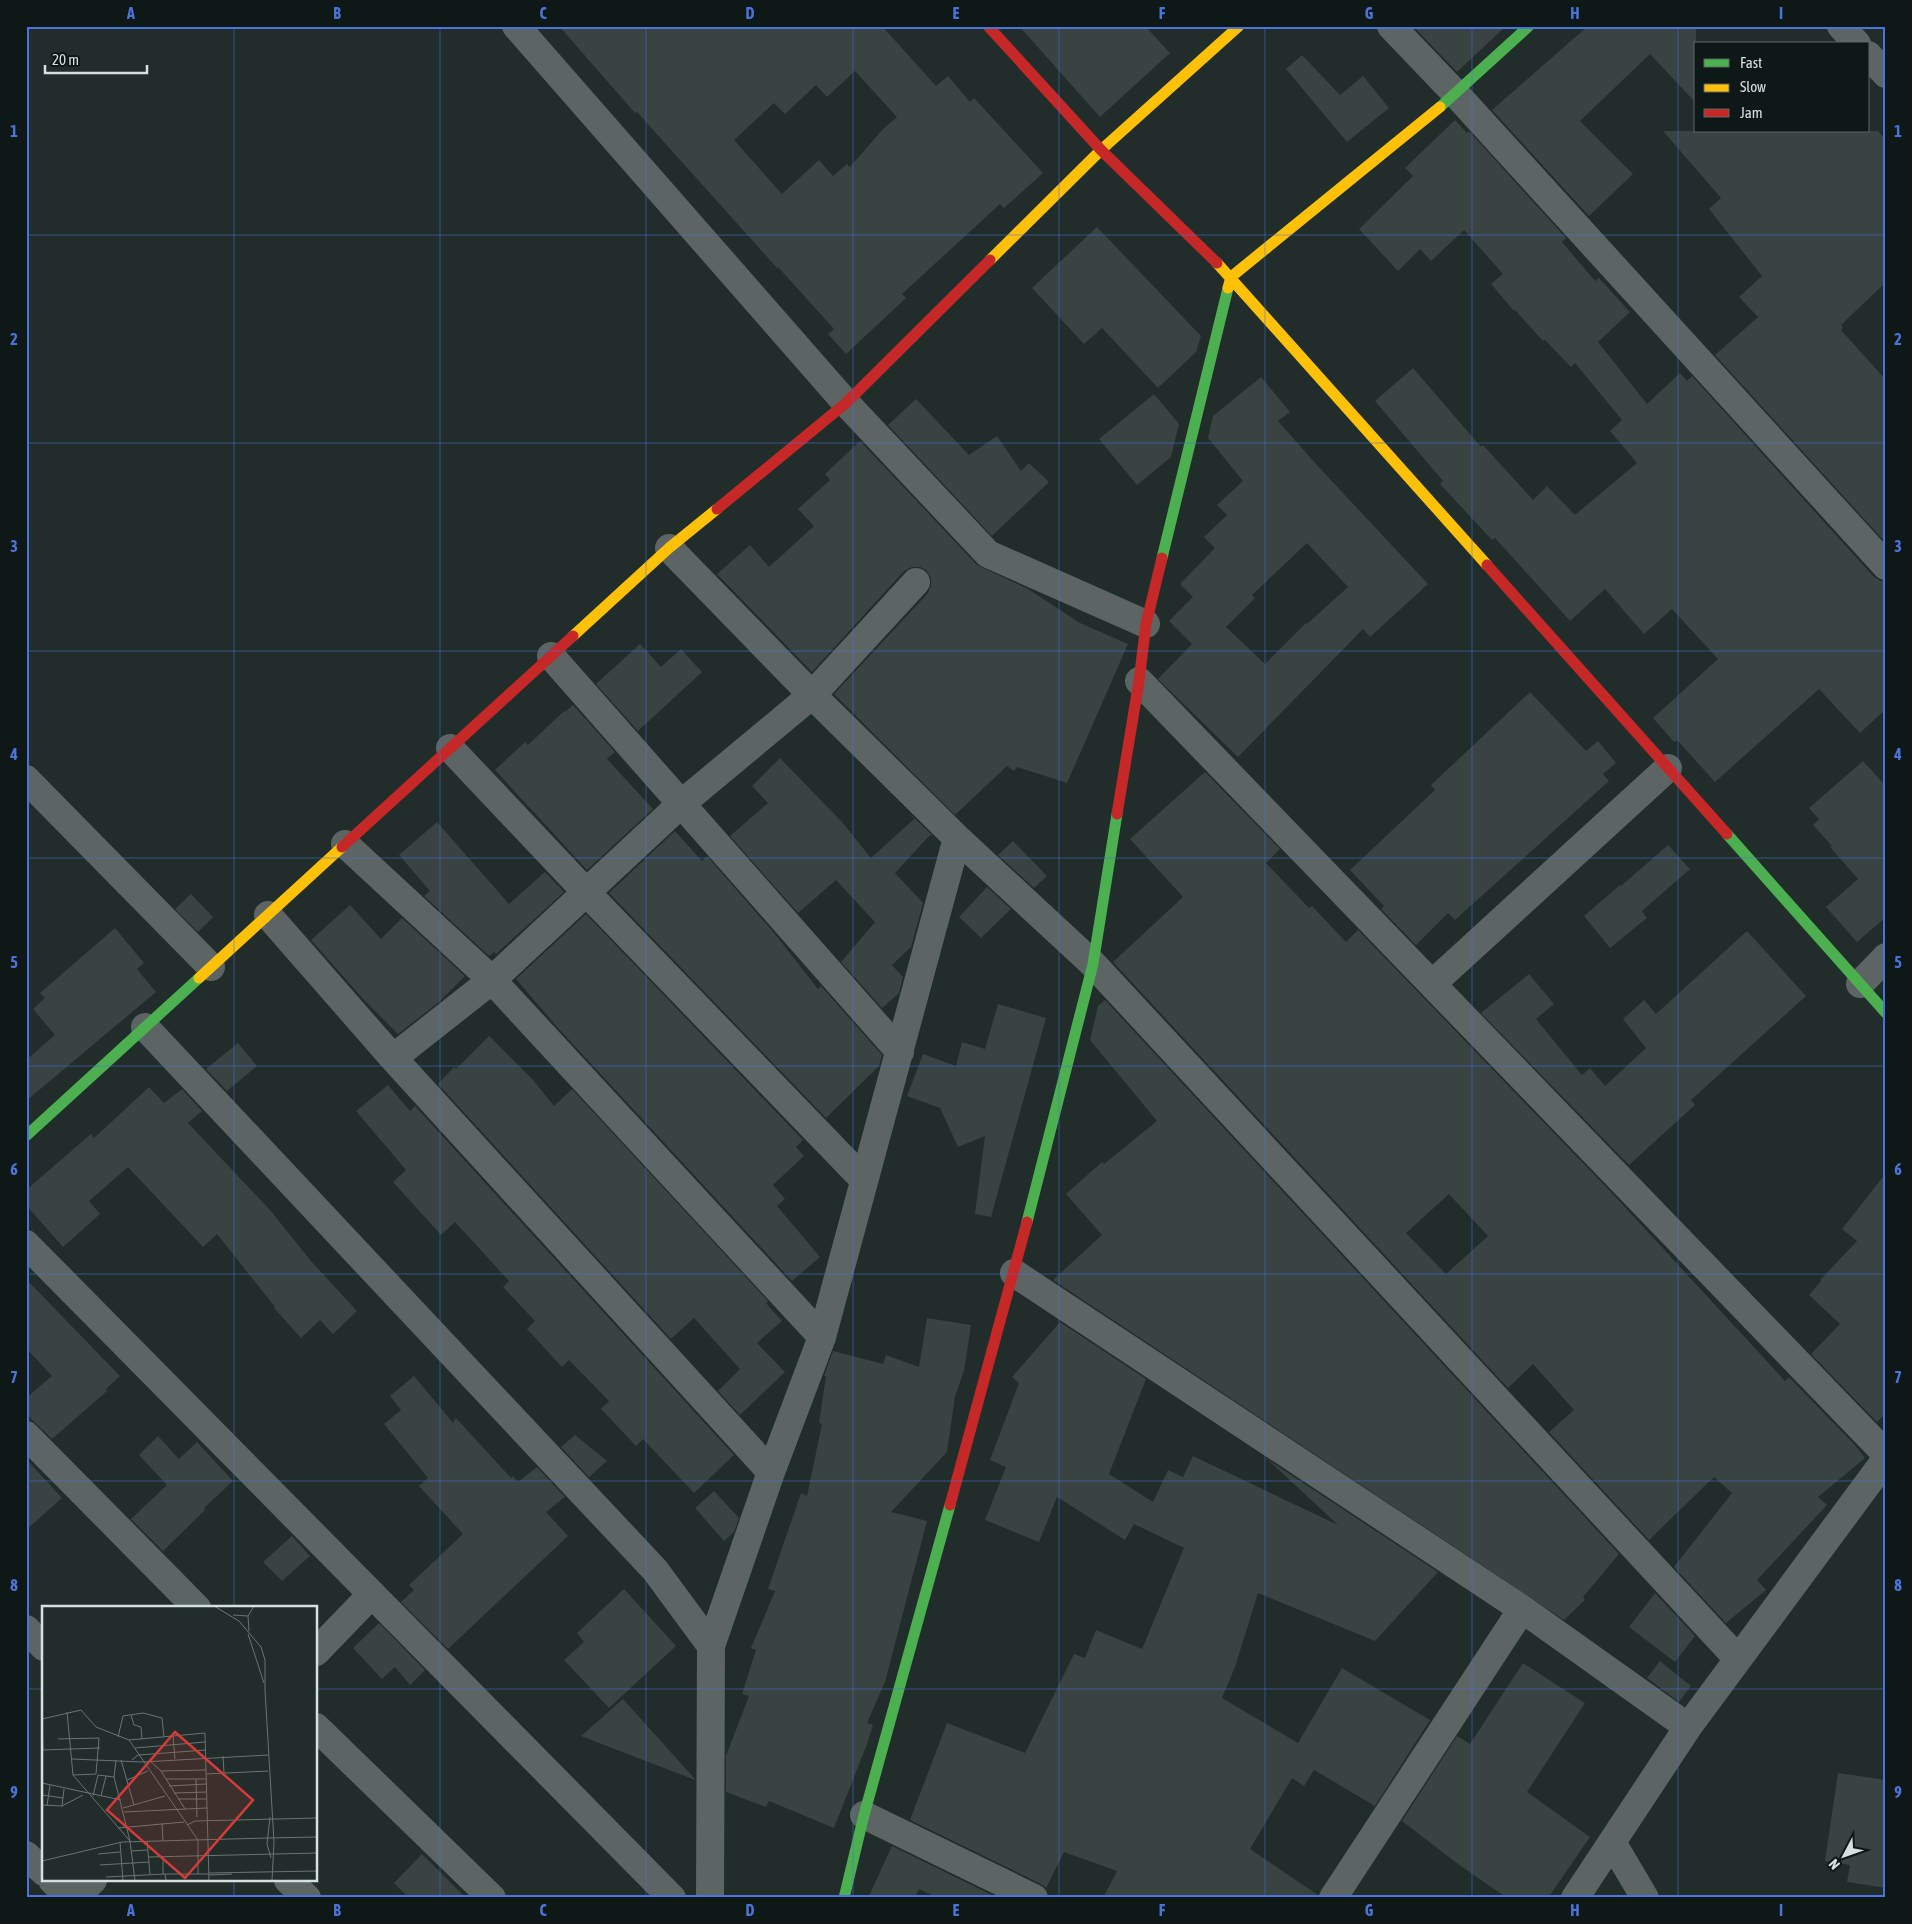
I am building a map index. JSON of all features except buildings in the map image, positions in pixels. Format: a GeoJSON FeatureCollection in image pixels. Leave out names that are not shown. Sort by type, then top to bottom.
{"type":"FeatureCollection","features":[{"type":"Feature","properties":{"kind":"street"},"geometry":{"type":"LineString","coordinates":[[516,26],[846,403],[988,554],[1146,624]]}},
{"type":"Feature","properties":{"kind":"street"},"geometry":{"type":"LineString","coordinates":[[988,26],[1101,150],[1231,277],[1886,1013]]}},
{"type":"Feature","properties":{"kind":"street"},"geometry":{"type":"LineString","coordinates":[[26,1136],[669,548],[846,403],[1101,150],[1239,26]]}},
{"type":"Feature","properties":{"kind":"street"},"geometry":{"type":"LineString","coordinates":[[1391,26],[1456,94],[1886,566]]}},
{"type":"Feature","properties":{"kind":"street"},"geometry":{"type":"LineString","coordinates":[[844,1898],[864,1815],[1014,1274],[1093,964],[1146,624],[1231,277],[1456,94],[1529,26]]}},
{"type":"Feature","properties":{"kind":"street"},"geometry":{"type":"LineString","coordinates":[[1841,26],[1856,42]]}},
{"type":"Feature","properties":{"kind":"street"},"geometry":{"type":"LineString","coordinates":[[1870,57],[1886,74]]}},
{"type":"Feature","properties":{"kind":"street"},"geometry":{"type":"LineString","coordinates":[[669,548],[812,694],[958,838],[1093,964],[1738,1659]]}},
{"type":"Feature","properties":{"kind":"street"},"geometry":{"type":"LineString","coordinates":[[393,1058],[492,980],[681,804],[812,694],[916,582]]}},
{"type":"Feature","properties":{"kind":"street"},"geometry":{"type":"LineString","coordinates":[[550,656],[900,1052]]}},
{"type":"Feature","properties":{"kind":"street"},"geometry":{"type":"LineString","coordinates":[[1138,681],[1886,1454]]}},
{"type":"Feature","properties":{"kind":"street"},"geometry":{"type":"LineString","coordinates":[[450,748],[864,1180]]}},
{"type":"Feature","properties":{"kind":"street"},"geometry":{"type":"LineString","coordinates":[[1432,984],[1668,768]]}},
{"type":"Feature","properties":{"kind":"street"},"geometry":{"type":"LineString","coordinates":[[26,779],[211,967]]}},
{"type":"Feature","properties":{"kind":"street"},"geometry":{"type":"LineString","coordinates":[[710,1898],[711,1646],[771,1472],[822,1337],[958,838]]}},
{"type":"Feature","properties":{"kind":"street"},"geometry":{"type":"LineString","coordinates":[[345,844],[492,980],[822,1337]]}},
{"type":"Feature","properties":{"kind":"street"},"geometry":{"type":"LineString","coordinates":[[268,915],[393,1058],[771,1472]]}},
{"type":"Feature","properties":{"kind":"street"},"geometry":{"type":"LineString","coordinates":[[1860,984],[1886,957]]}},
{"type":"Feature","properties":{"kind":"street"},"geometry":{"type":"LineString","coordinates":[[145,1027],[655,1570],[711,1646]]}},
{"type":"Feature","properties":{"kind":"street"},"geometry":{"type":"LineString","coordinates":[[26,1244],[672,1898]]}},
{"type":"Feature","properties":{"kind":"street"},"geometry":{"type":"LineString","coordinates":[[1014,1274],[1522,1609],[1688,1727]]}},
{"type":"Feature","properties":{"kind":"street"},"geometry":{"type":"LineString","coordinates":[[26,1435],[195,1606]]}},
{"type":"Feature","properties":{"kind":"street"},"geometry":{"type":"LineString","coordinates":[[1575,1898],[1688,1727],[1886,1459]]}},
{"type":"Feature","properties":{"kind":"street"},"geometry":{"type":"LineString","coordinates":[[318,1650],[372,1594]]}},
{"type":"Feature","properties":{"kind":"street"},"geometry":{"type":"LineString","coordinates":[[1333,1898],[1522,1609]]}},
{"type":"Feature","properties":{"kind":"street"},"geometry":{"type":"LineString","coordinates":[[26,1629],[42,1645]]}},
{"type":"Feature","properties":{"kind":"street"},"geometry":{"type":"LineString","coordinates":[[318,1729],[492,1898]]}},
{"type":"Feature","properties":{"kind":"street"},"geometry":{"type":"LineString","coordinates":[[864,1815],[1034,1898]]}},
{"type":"Feature","properties":{"kind":"street"},"geometry":{"type":"LineString","coordinates":[[1612,1842],[1645,1898]]}},
{"type":"Feature","properties":{"kind":"street"},"geometry":{"type":"LineString","coordinates":[[26,1855],[42,1870]]}},
{"type":"Feature","properties":{"kind":"street"},"geometry":{"type":"LineString","coordinates":[[54,1882],[70,1898]]}},
{"type":"Feature","properties":{"kind":"street"},"geometry":{"type":"LineString","coordinates":[[76,1898],[91,1882]]}},
{"type":"Feature","properties":{"kind":"street"},"geometry":{"type":"LineString","coordinates":[[290,1882],[307,1898]]}},
{"type":"Feature","properties":{"kind":"traffic: fast"},"geometry":{"type":"LineString","coordinates":[[1440,107],[1529,26]]}},
{"type":"Feature","properties":{"kind":"traffic: fast"},"geometry":{"type":"LineString","coordinates":[[1162,558],[1228,288]]}},
{"type":"Feature","properties":{"kind":"traffic: fast"},"geometry":{"type":"LineString","coordinates":[[1027,1222],[1093,964],[1117,814]]}},
{"type":"Feature","properties":{"kind":"traffic: fast"},"geometry":{"type":"LineString","coordinates":[[1727,834],[1886,1013]]}},
{"type":"Feature","properties":{"kind":"traffic: fast"},"geometry":{"type":"LineString","coordinates":[[26,1136],[199,978]]}},
{"type":"Feature","properties":{"kind":"traffic: fast"},"geometry":{"type":"LineString","coordinates":[[844,1898],[864,1815],[950,1505]]}},
{"type":"Feature","properties":{"kind":"traffic: slow"},"geometry":{"type":"LineString","coordinates":[[990,260],[1101,150],[1239,26]]}},
{"type":"Feature","properties":{"kind":"traffic: slow"},"geometry":{"type":"LineString","coordinates":[[1228,288],[1231,277],[1440,107]]}},
{"type":"Feature","properties":{"kind":"traffic: slow"},"geometry":{"type":"LineString","coordinates":[[1217,263],[1487,565]]}},
{"type":"Feature","properties":{"kind":"traffic: slow"},"geometry":{"type":"LineString","coordinates":[[573,636],[669,548],[717,509]]}},
{"type":"Feature","properties":{"kind":"traffic: slow"},"geometry":{"type":"LineString","coordinates":[[199,978],[342,847]]}},
{"type":"Feature","properties":{"kind":"traffic: jam"},"geometry":{"type":"LineString","coordinates":[[988,26],[1101,150],[1217,263]]}},
{"type":"Feature","properties":{"kind":"traffic: jam"},"geometry":{"type":"LineString","coordinates":[[717,509],[846,403],[990,260]]}},
{"type":"Feature","properties":{"kind":"traffic: jam"},"geometry":{"type":"LineString","coordinates":[[1117,814],[1139,681],[1146,624],[1162,558]]}},
{"type":"Feature","properties":{"kind":"traffic: jam"},"geometry":{"type":"LineString","coordinates":[[1487,565],[1727,834]]}},
{"type":"Feature","properties":{"kind":"traffic: jam"},"geometry":{"type":"LineString","coordinates":[[342,847],[573,636]]}},
{"type":"Feature","properties":{"kind":"traffic: jam"},"geometry":{"type":"LineString","coordinates":[[950,1505],[1027,1222]]}}]}
